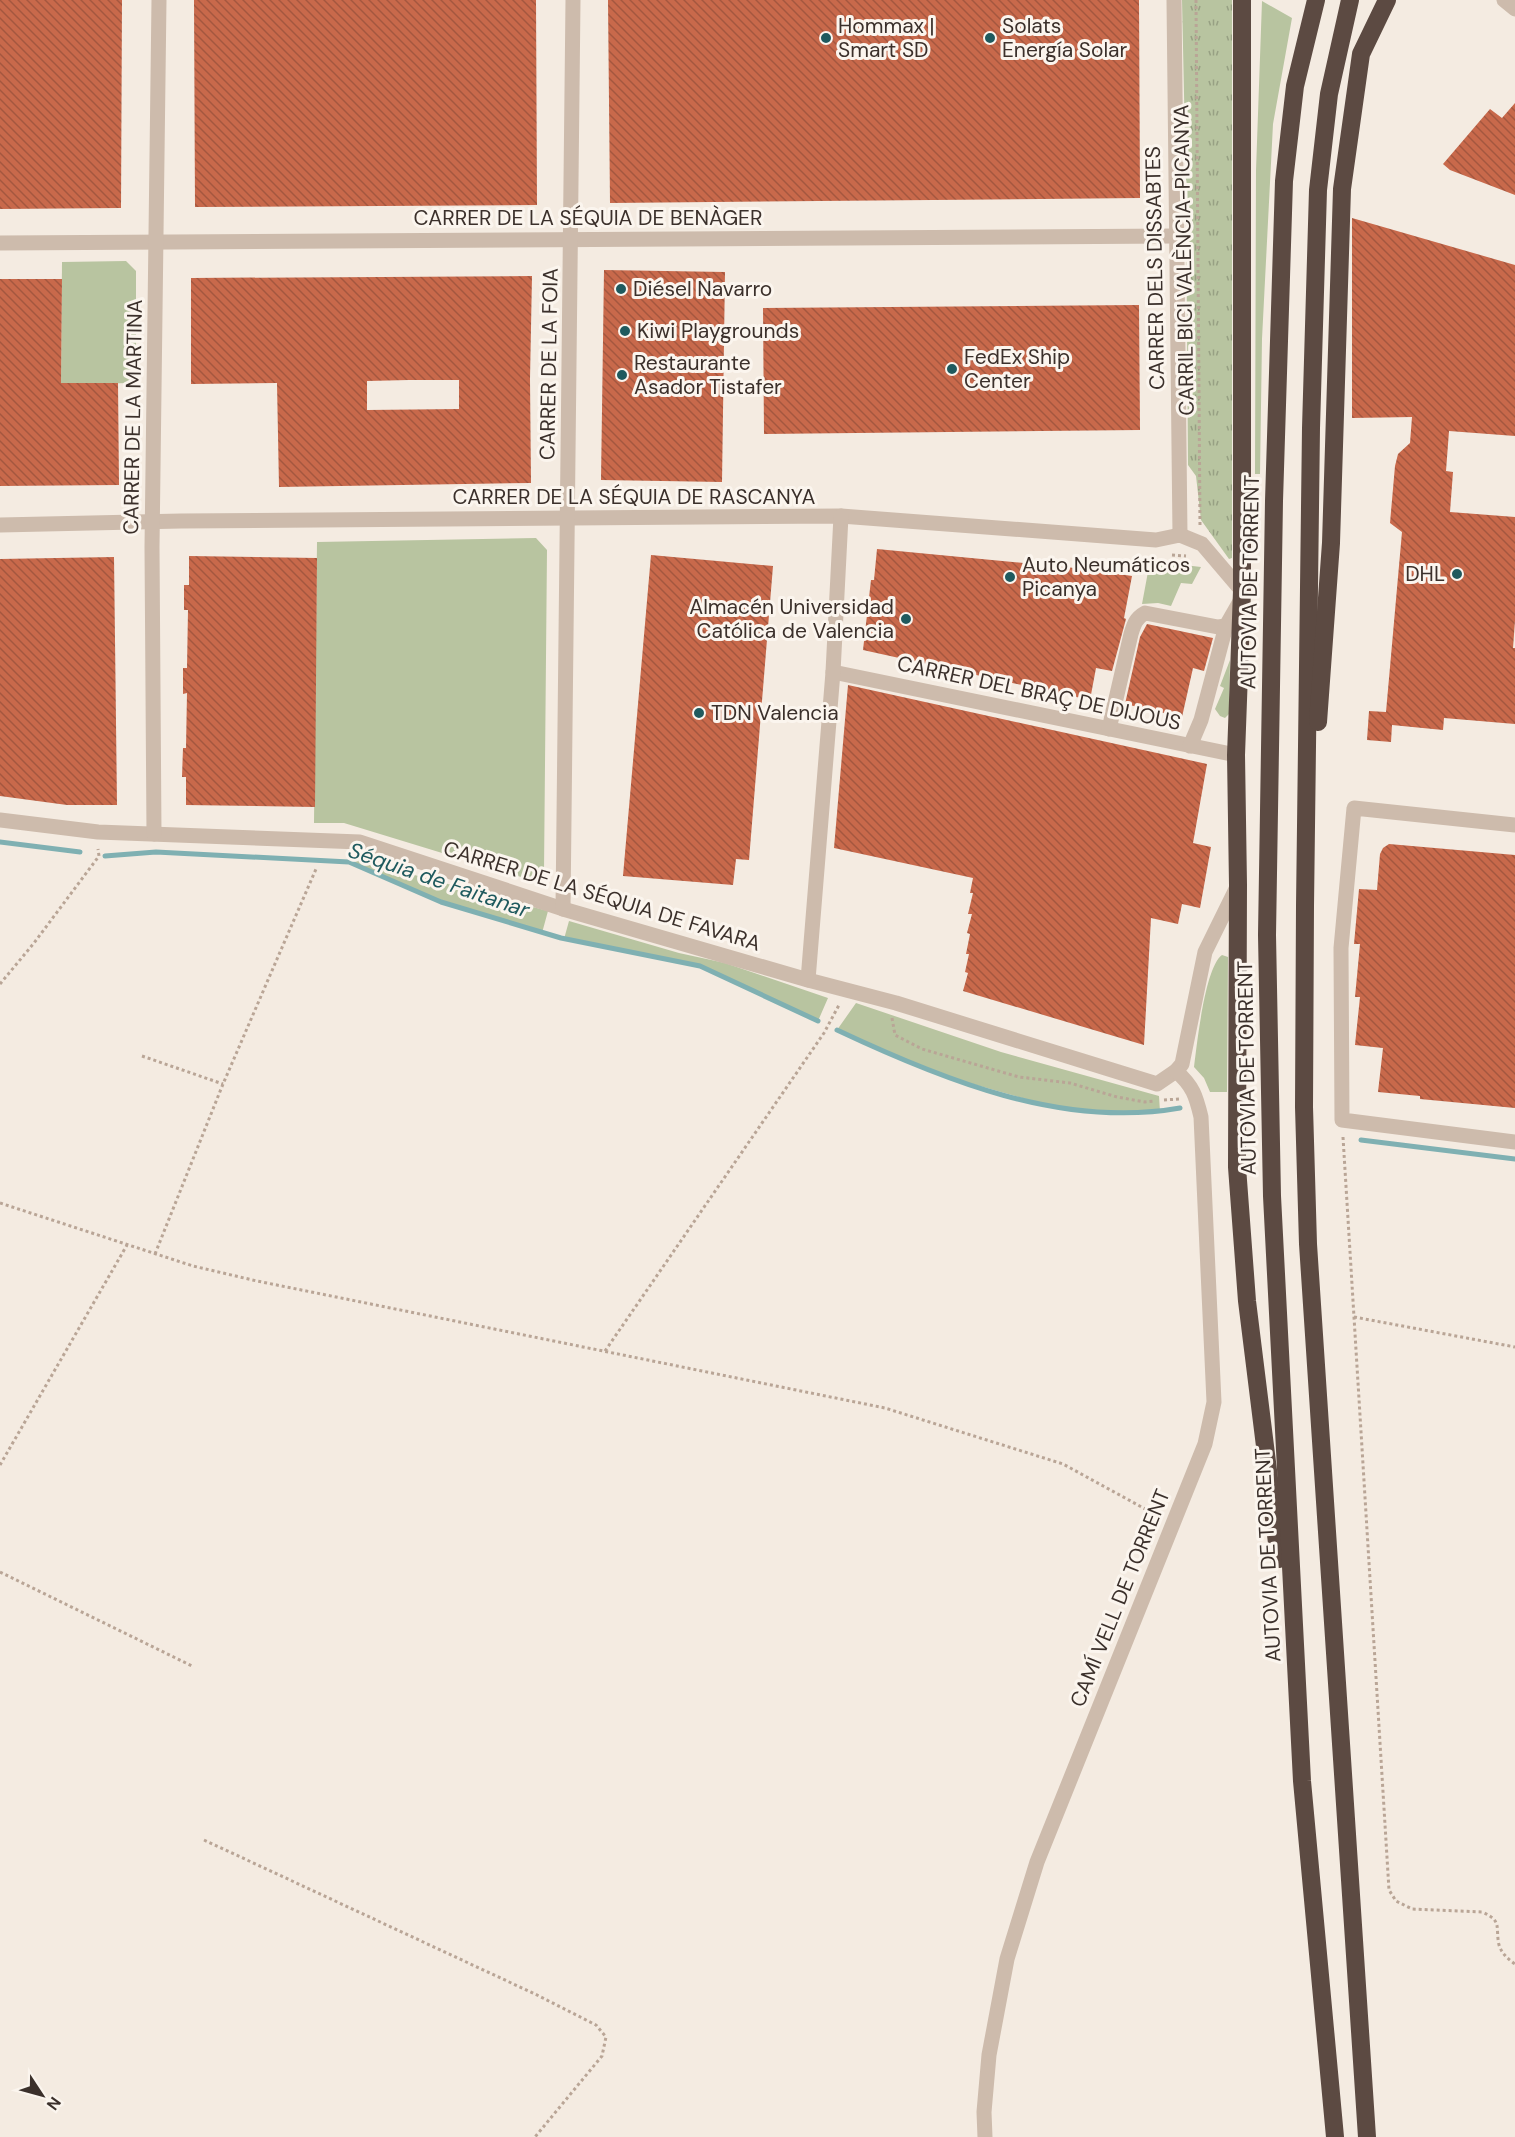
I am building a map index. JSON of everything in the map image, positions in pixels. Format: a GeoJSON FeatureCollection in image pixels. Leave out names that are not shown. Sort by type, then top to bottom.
{"type":"FeatureCollection","features":[{"type":"Feature","properties":{"kind":"highway"},"geometry":{"type":"LineString","coordinates":[[1242,0],[1242,594],[1236,755],[1237,1167],[1248,1301],[1274,1505],[1302,1781]]}},
{"type":"Feature","properties":{"kind":"highway","name":"AUTOVIA DE TORRENT"},"geometry":{"type":"LineString","coordinates":[[1316,0],[1295,86],[1284,181],[1274,501],[1267,935],[1272,1196],[1302,1781],[1335,2137]]}},
{"type":"Feature","properties":{"kind":"highway"},"geometry":{"type":"LineString","coordinates":[[1350,0],[1329,93],[1318,190],[1311,428],[1304,1107],[1308,1244],[1367,2137]]}},
{"type":"Feature","properties":{"kind":"highway"},"geometry":{"type":"LineString","coordinates":[[1305,906],[1331,543],[1342,189],[1360,54],[1386,0]]}},
{"type":"Feature","properties":{"kind":"street","name":"CARRER DE LA MARTINA"},"geometry":{"type":"LineString","coordinates":[[154,834],[152,522],[159,0]]}},
{"type":"Feature","properties":{"kind":"street","name":"CARRER DE LA FOIA"},"geometry":{"type":"LineString","coordinates":[[562,909],[572,239],[573,0]]}},
{"type":"Feature","properties":{"kind":"street","name":"CARRER DELS DISSABTES"},"geometry":{"type":"LineString","coordinates":[[1174,0],[1180,535]]}},
{"type":"Feature","properties":{"kind":"street"},"geometry":{"type":"LineString","coordinates":[[1504,0],[1515,9]]}},
{"type":"Feature","properties":{"kind":"street","name":"CARRER DE LA SÉQUIA DE BENÀGER"},"geometry":{"type":"LineString","coordinates":[[0,243],[1176,236]]}},
{"type":"Feature","properties":{"kind":"street"},"geometry":{"type":"LineString","coordinates":[[808,980],[833,672],[841,516]]}},
{"type":"Feature","properties":{"kind":"street","name":"CARRER DE LA SÉQUIA DE RASCANYA"},"geometry":{"type":"LineString","coordinates":[[0,525],[841,516],[1156,540],[1180,535]]}},
{"type":"Feature","properties":{"kind":"street"},"geometry":{"type":"LineString","coordinates":[[1180,535],[1202,544],[1242,594],[1226,626],[1201,720],[1190,746]]}},
{"type":"Feature","properties":{"kind":"street"},"geometry":{"type":"LineString","coordinates":[[1109,729],[1131,634],[1135,621],[1140,615],[1145,613],[1218,627],[1226,626]]}},
{"type":"Feature","properties":{"kind":"street","name":"CARRER DEL BRAÇ DE DIJOUS"},"geometry":{"type":"LineString","coordinates":[[833,672],[1236,755]]}},
{"type":"Feature","properties":{"kind":"street"},"geometry":{"type":"LineString","coordinates":[[1515,825],[1354,808],[1341,948],[1342,1120],[1515,1142]]}},
{"type":"Feature","properties":{"kind":"street","name":"CARRER DE LA SÉQUIA DE FAVARA"},"geometry":{"type":"LineString","coordinates":[[0,820],[98,832],[360,842],[562,909],[896,1004],[1157,1084],[1176,1071]]}},
{"type":"Feature","properties":{"kind":"street"},"geometry":{"type":"LineString","coordinates":[[1176,1071],[1182,1064],[1205,952],[1238,885]]}},
{"type":"Feature","properties":{"kind":"street","name":"CAMÍ VELL DE TORRENT"},"geometry":{"type":"LineString","coordinates":[[985,2137],[984,2112],[989,2055],[1007,1959],[1037,1862],[1205,1444],[1214,1402],[1201,1117],[1197,1099],[1189,1083],[1176,1071]]}},
{"type":"Feature","properties":{"kind":"path","name":"CARRIL BICI VALÈNCIA-PICANYA"},"geometry":{"type":"LineString","coordinates":[[1196,0],[1201,520]]}},
{"type":"Feature","properties":{"kind":"path"},"geometry":{"type":"LineString","coordinates":[[1164,554],[1186,556],[1192,554]]}},
{"type":"Feature","properties":{"kind":"path"},"geometry":{"type":"LineString","coordinates":[[0,984],[34,943],[99,856],[98,832]]}},
{"type":"Feature","properties":{"kind":"path"},"geometry":{"type":"LineString","coordinates":[[155,1254],[223,1084],[315,869]]}},
{"type":"Feature","properties":{"kind":"path"},"geometry":{"type":"LineString","coordinates":[[605,1351],[824,1033],[847,991]]}},
{"type":"Feature","properties":{"kind":"path"},"geometry":{"type":"LineString","coordinates":[[893,1014],[895,1035],[922,1049],[1019,1077],[1070,1083],[1117,1097],[1145,1102],[1179,1099]]}},
{"type":"Feature","properties":{"kind":"path"},"geometry":{"type":"LineString","coordinates":[[142,1056],[223,1084]]}},
{"type":"Feature","properties":{"kind":"path"},"geometry":{"type":"LineString","coordinates":[[1342,1120],[1389,1890],[1396,1900],[1412,1909],[1482,1912],[1492,1916],[1498,1925],[1499,1945],[1504,1956],[1515,1965]]}},
{"type":"Feature","properties":{"kind":"path"},"geometry":{"type":"LineString","coordinates":[[0,1203],[193,1266],[257,1281],[885,1408],[1063,1464],[1173,1524]]}},
{"type":"Feature","properties":{"kind":"path"},"geometry":{"type":"LineString","coordinates":[[0,1465],[126,1245]]}},
{"type":"Feature","properties":{"kind":"path"},"geometry":{"type":"LineString","coordinates":[[1354,1317],[1515,1347]]}},
{"type":"Feature","properties":{"kind":"path"},"geometry":{"type":"LineString","coordinates":[[0,1572],[192,1666]]}},
{"type":"Feature","properties":{"kind":"path"},"geometry":{"type":"LineString","coordinates":[[204,1840],[535,1994],[596,2025],[606,2037],[602,2056],[535,2137]]}},
{"type":"Feature","properties":{"kind":"green space"},"geometry":{"type":"Polygon","coordinates":[[[1182,0],[1232,0],[1232,558],[1229,559],[1201,520],[1196,476],[1188,465],[1182,0]]]}},
{"type":"Feature","properties":{"kind":"green space"},"geometry":{"type":"Polygon","coordinates":[[[1262,1],[1292,18],[1273,124],[1262,339],[1260,474],[1255,474],[1256,170],[1262,1]]]}},
{"type":"Feature","properties":{"kind":"green space"},"geometry":{"type":"Polygon","coordinates":[[[126,261],[136,271],[136,383],[61,384],[62,262],[126,261]]]}},
{"type":"Feature","properties":{"kind":"green space"},"geometry":{"type":"Polygon","coordinates":[[[536,538],[547,550],[544,872],[534,881],[344,823],[314,823],[317,542],[536,538]]]}},
{"type":"Feature","properties":{"kind":"green space"},"geometry":{"type":"Polygon","coordinates":[[[1150,561],[1201,567],[1192,584],[1181,583],[1171,606],[1158,603],[1142,604],[1150,561]]]}},
{"type":"Feature","properties":{"kind":"green space"},"geometry":{"type":"Polygon","coordinates":[[[1230,660],[1229,714],[1225,718],[1220,716],[1215,709],[1224,688],[1220,686],[1230,660]]]}},
{"type":"Feature","properties":{"kind":"green space"},"geometry":{"type":"Polygon","coordinates":[[[351,852],[396,870],[548,911],[542,933],[441,902],[349,862],[351,852]]]}},
{"type":"Feature","properties":{"kind":"green space"},"geometry":{"type":"Polygon","coordinates":[[[569,921],[679,953],[725,963],[828,998],[818,1021],[700,966],[564,939],[569,921]]]}},
{"type":"Feature","properties":{"kind":"green space"},"geometry":{"type":"Polygon","coordinates":[[[1222,955],[1228,957],[1227,1092],[1210,1092],[1204,1078],[1194,1067],[1206,990],[1216,962],[1222,955]]]}},
{"type":"Feature","properties":{"kind":"green space"},"geometry":{"type":"Polygon","coordinates":[[[856,1003],[1001,1052],[1159,1096],[1160,1112],[1083,1110],[1051,1106],[948,1077],[837,1030],[856,1003]]]}},
{"type":"Feature","properties":{"kind":"building"},"geometry":{"type":"Polygon","coordinates":[[[0,0],[122,0],[121,208],[0,209],[0,0]]]}},
{"type":"Feature","properties":{"kind":"building"},"geometry":{"type":"Polygon","coordinates":[[[194,0],[536,0],[537,205],[195,207],[194,0]]]}},
{"type":"Feature","properties":{"kind":"building"},"geometry":{"type":"Polygon","coordinates":[[[608,0],[1139,0],[1140,198],[610,203],[608,0]]]}},
{"type":"Feature","properties":{"kind":"building"},"geometry":{"type":"Polygon","coordinates":[[[1515,103],[1515,195],[1450,170],[1443,164],[1490,109],[1502,118],[1515,103]]]}},
{"type":"Feature","properties":{"kind":"building"},"geometry":{"type":"Polygon","coordinates":[[[1352,218],[1515,265],[1515,436],[1449,431],[1446,471],[1453,472],[1450,512],[1515,517],[1513,648],[1515,648],[1515,724],[1444,718],[1443,730],[1392,725],[1391,742],[1367,740],[1369,711],[1386,712],[1402,532],[1390,523],[1395,466],[1398,454],[1410,443],[1412,417],[1352,418],[1352,218]]]}},
{"type":"Feature","properties":{"kind":"building"},"geometry":{"type":"Polygon","coordinates":[[[604,270],[725,272],[722,482],[601,480],[604,270]]]}},
{"type":"Feature","properties":{"kind":"building"},"geometry":{"type":"Polygon","coordinates":[[[532,276],[531,483],[279,487],[277,383],[191,384],[191,278],[532,276]],[[459,380],[367,381],[367,410],[459,409],[459,380]]]}},
{"type":"Feature","properties":{"kind":"building"},"geometry":{"type":"Polygon","coordinates":[[[0,279],[62,279],[61,383],[118,383],[119,485],[0,486],[0,279]]]}},
{"type":"Feature","properties":{"kind":"building","name":"FedEx Ship Center"},"geometry":{"type":"Polygon","coordinates":[[[1139,305],[1140,430],[764,434],[763,308],[1139,305]]]}},
{"type":"Feature","properties":{"kind":"building"},"geometry":{"type":"Polygon","coordinates":[[[877,549],[1085,569],[1132,576],[1124,618],[1126,619],[1112,671],[1096,668],[1090,700],[863,650],[877,549]]]}},
{"type":"Feature","properties":{"kind":"building","name":"TDN Valencia"},"geometry":{"type":"Polygon","coordinates":[[[651,555],[773,566],[749,860],[736,859],[733,885],[623,876],[651,555]]]}},
{"type":"Feature","properties":{"kind":"building"},"geometry":{"type":"Polygon","coordinates":[[[189,556],[317,558],[315,807],[186,805],[186,777],[182,777],[183,748],[186,748],[187,693],[183,694],[183,668],[187,668],[188,610],[184,610],[184,585],[189,585],[189,556]]]}},
{"type":"Feature","properties":{"kind":"building"},"geometry":{"type":"Polygon","coordinates":[[[114,557],[117,805],[67,805],[0,796],[0,559],[114,557]]]}},
{"type":"Feature","properties":{"kind":"building"},"geometry":{"type":"Polygon","coordinates":[[[1147,624],[1213,638],[1204,671],[1193,668],[1182,717],[1125,704],[1140,637],[1147,624]]]}},
{"type":"Feature","properties":{"kind":"building"},"geometry":{"type":"Polygon","coordinates":[[[848,685],[1207,764],[1193,843],[1211,847],[1200,908],[1182,904],[1178,924],[1151,918],[1144,1045],[963,991],[968,973],[965,972],[970,934],[967,933],[972,914],[968,914],[973,893],[970,893],[973,878],[834,848],[848,685]]]}},
{"type":"Feature","properties":{"kind":"building"},"geometry":{"type":"Polygon","coordinates":[[[1389,844],[1515,855],[1515,1108],[1420,1099],[1420,1096],[1378,1092],[1383,1048],[1355,1045],[1360,997],[1355,997],[1360,944],[1354,944],[1359,889],[1377,890],[1380,854],[1389,844]]]}},
{"type":"Feature","properties":{"kind":"waterway","name":"Séquia de Faitanar"},"geometry":{"type":"LineString","coordinates":[[0,842],[80,852]]}},
{"type":"Feature","properties":{"kind":"waterway","name":"Séquia de Faitanar"},"geometry":{"type":"LineString","coordinates":[[105,856],[156,852],[349,862],[441,902],[561,938],[700,966],[818,1021]]}},
{"type":"Feature","properties":{"kind":"waterway","name":"Séquia de Faitanar"},"geometry":{"type":"LineString","coordinates":[[837,1030],[918,1066],[1003,1095],[1091,1112],[1136,1113],[1180,1108]]}},
{"type":"Feature","properties":{"kind":"waterway","name":"Séquia de Faitanar"},"geometry":{"type":"LineString","coordinates":[[1361,1140],[1515,1159]]}},
{"type":"Feature","properties":{"kind":"place","name":"Hommax | Smart SD"},"geometry":{"type":"Point","coordinates":[826,38]}},
{"type":"Feature","properties":{"kind":"place","name":"Solats Energía Solar"},"geometry":{"type":"Point","coordinates":[990,38]}},
{"type":"Feature","properties":{"kind":"place","name":"Diésel Navarro"},"geometry":{"type":"Point","coordinates":[621,289]}},
{"type":"Feature","properties":{"kind":"place","name":"Kiwi Playgrounds"},"geometry":{"type":"Point","coordinates":[625,331]}},
{"type":"Feature","properties":{"kind":"place","name":"FedEx Ship Center"},"geometry":{"type":"Point","coordinates":[952,369]}},
{"type":"Feature","properties":{"kind":"place","name":"Restaurante Asador Tistafer"},"geometry":{"type":"Point","coordinates":[622,375]}},
{"type":"Feature","properties":{"kind":"place","name":"DHL"},"geometry":{"type":"Point","coordinates":[1457,574]}},
{"type":"Feature","properties":{"kind":"place","name":"Auto Neumáticos Picanya"},"geometry":{"type":"Point","coordinates":[1010,577]}},
{"type":"Feature","properties":{"kind":"place","name":"Almacén Universidad Católica de Valencia"},"geometry":{"type":"Point","coordinates":[906,619]}},
{"type":"Feature","properties":{"kind":"place","name":"TDN Valencia"},"geometry":{"type":"Point","coordinates":[699,713]}}]}
